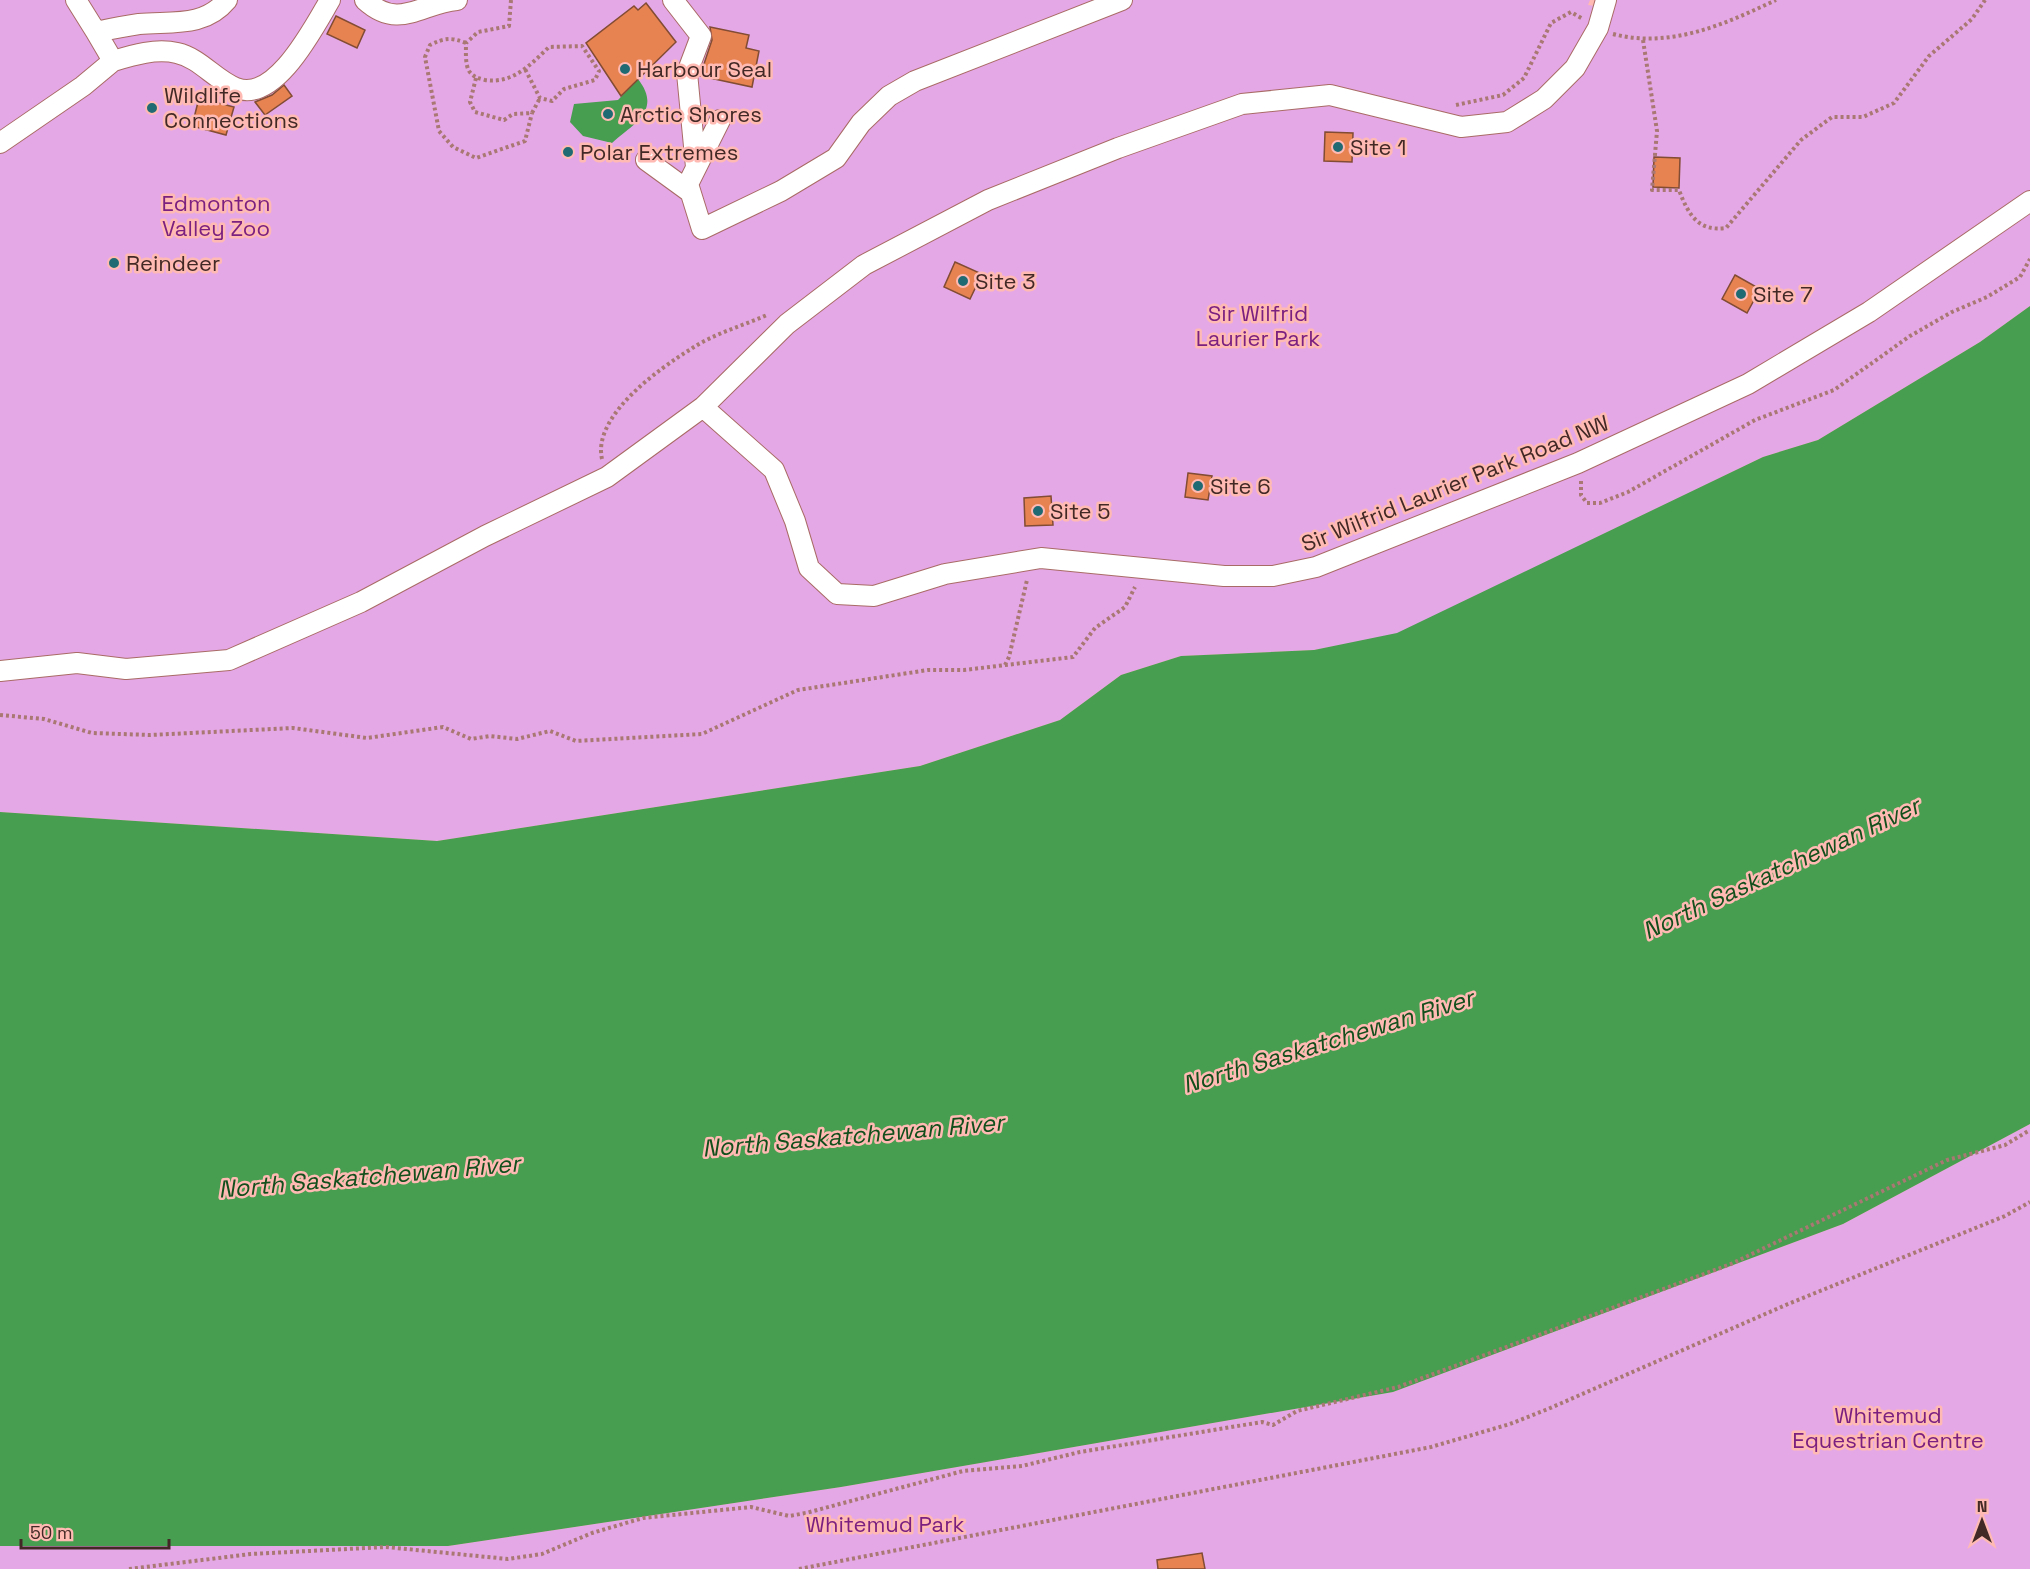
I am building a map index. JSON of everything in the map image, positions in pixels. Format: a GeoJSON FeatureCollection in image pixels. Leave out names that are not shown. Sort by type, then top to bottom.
{"type":"FeatureCollection","features":[{"type":"Feature","properties":{"kind":"street"},"geometry":{"type":"LineString","coordinates":[[76,0],[113,61]]}},
{"type":"Feature","properties":{"kind":"street"},"geometry":{"type":"LineString","coordinates":[[96,32],[139,24],[194,21],[213,13],[228,0]]}},
{"type":"Feature","properties":{"kind":"street"},"geometry":{"type":"LineString","coordinates":[[0,142],[83,86],[113,61],[135,55],[174,52],[193,60],[236,88],[245,91],[263,88],[276,78],[294,55],[330,0]]}},
{"type":"Feature","properties":{"kind":"street"},"geometry":{"type":"LineString","coordinates":[[365,0],[380,11],[402,15],[457,0]]}},
{"type":"Feature","properties":{"kind":"street"},"geometry":{"type":"LineString","coordinates":[[673,0],[700,36],[687,73],[696,167]]}},
{"type":"Feature","properties":{"kind":"street"},"geometry":{"type":"LineString","coordinates":[[720,120],[688,184],[702,229],[781,191],[836,158],[861,123],[889,96],[915,81],[1122,0]]}},
{"type":"Feature","properties":{"kind":"street"},"geometry":{"type":"LineString","coordinates":[[0,671],[77,663],[126,669],[229,660],[361,602],[485,536],[607,477],[703,407],[787,324],[864,265],[988,200],[1118,148],[1242,104],[1330,95],[1461,127],[1508,122],[1544,99],[1575,68],[1598,28],[1606,0]]}},
{"type":"Feature","properties":{"kind":"street"},"geometry":{"type":"LineString","coordinates":[[646,160],[690,192]]}},
{"type":"Feature","properties":{"kind":"street","name":"Sir Wilfrid Laurier Park Road NW"},"geometry":{"type":"LineString","coordinates":[[703,407],[774,470],[795,521],[809,568],[837,594],[874,596],[945,574],[1041,558],[1224,576],[1273,576],[1316,567],[1578,463],[1748,384],[1869,312],[2030,201]]}},
{"type":"Feature","properties":{"kind":"path"},"geometry":{"type":"LineString","coordinates":[[466,43],[478,32],[509,26],[511,0]]}},
{"type":"Feature","properties":{"kind":"path"},"geometry":{"type":"LineString","coordinates":[[1453,106],[1503,95],[1524,78],[1551,23],[1571,12],[1598,28],[1644,40],[1697,32],[1731,21],[1776,0]]}},
{"type":"Feature","properties":{"kind":"path"},"geometry":{"type":"LineString","coordinates":[[1644,40],[1657,132],[1652,190],[1679,190],[1686,208],[1703,227],[1726,228],[1801,140],[1832,117],[1863,117],[1894,103],[1929,56],[1972,19],[1985,0]]}},
{"type":"Feature","properties":{"kind":"path"},"geometry":{"type":"LineString","coordinates":[[466,43],[451,37],[437,41],[430,45],[425,57],[439,131],[453,147],[476,158],[525,141],[532,113],[540,98]]}},
{"type":"Feature","properties":{"kind":"path"},"geometry":{"type":"LineString","coordinates":[[466,43],[468,69],[476,78],[495,81],[511,78],[525,69],[549,47],[582,46],[599,71],[595,80],[564,89],[552,100],[540,98]]}},
{"type":"Feature","properties":{"kind":"path"},"geometry":{"type":"LineString","coordinates":[[525,69],[540,98]]}},
{"type":"Feature","properties":{"kind":"path"},"geometry":{"type":"LineString","coordinates":[[476,78],[470,102],[476,112],[504,120],[513,114],[532,113]]}},
{"type":"Feature","properties":{"kind":"path"},"geometry":{"type":"LineString","coordinates":[[607,477],[600,452],[608,424],[630,393],[692,347],[776,309]]}},
{"type":"Feature","properties":{"kind":"path"},"geometry":{"type":"LineString","coordinates":[[1004,665],[1010,657],[1028,573],[1041,558]]}},
{"type":"Feature","properties":{"kind":"path"},"geometry":{"type":"LineString","coordinates":[[0,715],[44,719],[92,733],[150,735],[293,728],[367,738],[443,727],[471,739],[490,736],[517,739],[550,731],[576,741],[702,734],[798,690],[928,670],[964,670],[1073,657],[1095,628],[1125,607],[1135,587],[1126,586]]}},
{"type":"Feature","properties":{"kind":"path"},"geometry":{"type":"LineString","coordinates":[[129,1569],[251,1554],[386,1547],[508,1559],[542,1554],[592,1533],[643,1518],[751,1507],[789,1516],[963,1471],[1022,1466],[1080,1452],[1262,1422],[1273,1425],[1297,1411],[1398,1387],[1731,1264],[1947,1160],[2005,1145],[2030,1130]]}},
{"type":"Feature","properties":{"kind":"path"},"geometry":{"type":"LineString","coordinates":[[799,1569],[1419,1449],[1510,1424],[1617,1381],[1788,1304],[2005,1215],[2030,1202]]}},
{"type":"Feature","properties":{"kind":"green space","name":"Sir Wilfrid Laurier Park"},"geometry":{"type":"Polygon","coordinates":[[[0,0],[1590,0],[1588,5],[1609,8],[1614,0],[2030,0],[2030,306],[1980,342],[1818,440],[1763,457],[1397,634],[1314,650],[1181,656],[1121,675],[1060,720],[920,766],[437,841],[0,812],[0,0]]]}},
{"type":"Feature","properties":{"kind":"green space"},"geometry":{"type":"Polygon","coordinates":[[[2030,1124],[2030,1569],[0,1569],[0,1546],[448,1546],[841,1487],[1393,1392],[1843,1224],[2030,1124]]]}},
{"type":"Feature","properties":{"kind":"water","name":"Arctic Shores"},"geometry":{"type":"Polygon","coordinates":[[[638,79],[645,90],[646,108],[637,122],[612,143],[583,136],[570,122],[574,104],[618,100],[638,79]]]}},
{"type":"Feature","properties":{"kind":"water","name":"North Saskatchewan River"},"geometry":{"type":"Polygon","coordinates":[[[2030,306],[2030,1124],[1843,1224],[1393,1392],[841,1487],[448,1546],[0,1546],[0,812],[437,841],[920,766],[1060,720],[1121,675],[1181,656],[1314,650],[1397,633],[1763,457],[1818,440],[1980,342],[2030,306]]]}},
{"type":"Feature","properties":{"kind":"building"},"geometry":{"type":"Polygon","coordinates":[[[646,3],[676,42],[621,96],[586,43],[634,6],[638,10],[646,3]]]}},
{"type":"Feature","properties":{"kind":"building"},"geometry":{"type":"Polygon","coordinates":[[[336,16],[365,30],[357,48],[327,34],[336,16]]]}},
{"type":"Feature","properties":{"kind":"building"},"geometry":{"type":"Polygon","coordinates":[[[710,27],[749,35],[746,48],[759,51],[752,87],[700,76],[712,40],[710,27]]]}},
{"type":"Feature","properties":{"kind":"building"},"geometry":{"type":"Polygon","coordinates":[[[284,85],[292,96],[265,115],[255,102],[272,95],[284,85]]]}},
{"type":"Feature","properties":{"kind":"building"},"geometry":{"type":"Polygon","coordinates":[[[199,98],[234,107],[226,135],[192,126],[199,98]]]}},
{"type":"Feature","properties":{"kind":"building","name":"Site 1"},"geometry":{"type":"Polygon","coordinates":[[[1325,132],[1353,133],[1352,162],[1324,161],[1325,132]]]}},
{"type":"Feature","properties":{"kind":"building"},"geometry":{"type":"Polygon","coordinates":[[[1654,157],[1680,158],[1679,188],[1653,187],[1654,157]]]}},
{"type":"Feature","properties":{"kind":"building","name":"Site 3"},"geometry":{"type":"Polygon","coordinates":[[[955,262],[982,274],[970,299],[944,287],[955,262]]]}},
{"type":"Feature","properties":{"kind":"building","name":"Site 7"},"geometry":{"type":"Polygon","coordinates":[[[1735,275],[1760,289],[1747,313],[1722,299],[1735,275]]]}},
{"type":"Feature","properties":{"kind":"building","name":"Site 6"},"geometry":{"type":"Polygon","coordinates":[[[1188,473],[1212,476],[1208,500],[1185,497],[1188,473]]]}},
{"type":"Feature","properties":{"kind":"building","name":"Site 5"},"geometry":{"type":"Polygon","coordinates":[[[1051,496],[1053,525],[1025,526],[1024,498],[1051,496]]]}},
{"type":"Feature","properties":{"kind":"building"},"geometry":{"type":"Polygon","coordinates":[[[1202,1553],[1205,1569],[1158,1569],[1157,1560],[1202,1553]]]}},
{"type":"Feature","properties":{"kind":"place","name":"Harbour Seal"},"geometry":{"type":"Point","coordinates":[625,69]}},
{"type":"Feature","properties":{"kind":"place","name":"Wildlife Connections"},"geometry":{"type":"Point","coordinates":[152,108]}},
{"type":"Feature","properties":{"kind":"place","name":"Arctic Shores"},"geometry":{"type":"Point","coordinates":[608,114]}},
{"type":"Feature","properties":{"kind":"place","name":"Site 1"},"geometry":{"type":"Point","coordinates":[1338,147]}},
{"type":"Feature","properties":{"kind":"place","name":"Polar Extremes"},"geometry":{"type":"Point","coordinates":[568,152]}},
{"type":"Feature","properties":{"kind":"place","name":"Reindeer"},"geometry":{"type":"Point","coordinates":[114,263]}},
{"type":"Feature","properties":{"kind":"place","name":"Site 3"},"geometry":{"type":"Point","coordinates":[963,281]}},
{"type":"Feature","properties":{"kind":"place","name":"Site 7"},"geometry":{"type":"Point","coordinates":[1741,294]}},
{"type":"Feature","properties":{"kind":"place","name":"Site 6"},"geometry":{"type":"Point","coordinates":[1198,486]}},
{"type":"Feature","properties":{"kind":"place","name":"Site 5"},"geometry":{"type":"Point","coordinates":[1038,511]}},
{"type":"Feature","properties":{"kind":"park label","name":"Edmonton Valley Zoo"},"geometry":{"type":"Point","coordinates":[216,216]}},
{"type":"Feature","properties":{"kind":"park label","name":"Whitemud Equestrian Centre"},"geometry":{"type":"Point","coordinates":[1888,1428]}},
{"type":"Feature","properties":{"kind":"park label","name":"Whitemud Park"},"geometry":{"type":"Point","coordinates":[885,1524]}}]}
